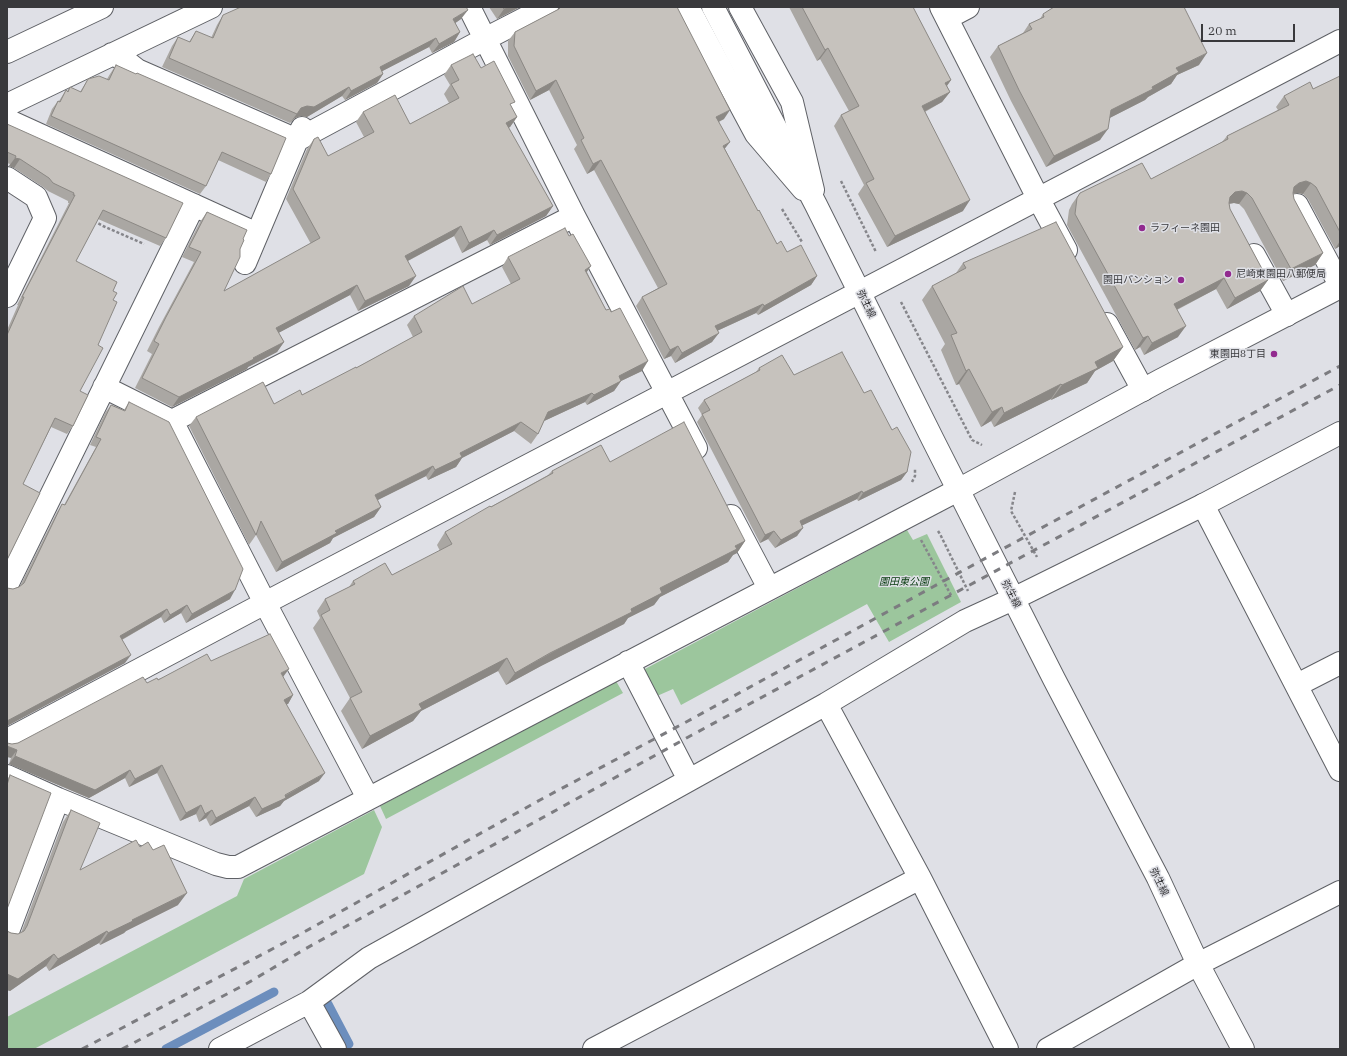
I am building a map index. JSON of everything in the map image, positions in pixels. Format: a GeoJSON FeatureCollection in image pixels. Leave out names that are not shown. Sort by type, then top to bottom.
{"type":"FeatureCollection","features":[{"type":"Feature","properties":{"kind":"street"},"geometry":{"type":"LineString","coordinates":[[7,52],[102,7]]}},
{"type":"Feature","properties":{"kind":"street"},"geometry":{"type":"LineString","coordinates":[[7,104],[211,7]]}},
{"type":"Feature","properties":{"kind":"street"},"geometry":{"type":"LineString","coordinates":[[469,7],[574,216],[704,463]]}},
{"type":"Feature","properties":{"kind":"street"},"geometry":{"type":"LineString","coordinates":[[245,263],[299,134],[547,7]]}},
{"type":"Feature","properties":{"kind":"street"},"geometry":{"type":"LineString","coordinates":[[688,7],[756,134],[816,205]]}},
{"type":"Feature","properties":{"kind":"street","name":"弥生線"},"geometry":{"type":"LineString","coordinates":[[713,7],[816,205],[1013,599],[1158,878],[1198,964],[1243,1049]]}},
{"type":"Feature","properties":{"kind":"street"},"geometry":{"type":"LineString","coordinates":[[740,7],[792,102],[816,205]]}},
{"type":"Feature","properties":{"kind":"street"},"geometry":{"type":"LineString","coordinates":[[968,7],[944,12],[1038,198],[1076,267]]}},
{"type":"Feature","properties":{"kind":"street"},"geometry":{"type":"LineString","coordinates":[[7,740],[265,602],[1340,41]]}},
{"type":"Feature","properties":{"kind":"street"},"geometry":{"type":"LineString","coordinates":[[112,54],[123,59],[137,70],[299,134]]}},
{"type":"Feature","properties":{"kind":"street"},"geometry":{"type":"LineString","coordinates":[[7,120],[257,234]]}},
{"type":"Feature","properties":{"kind":"street"},"geometry":{"type":"LineString","coordinates":[[7,178],[36,197],[45,218],[7,296]]}},
{"type":"Feature","properties":{"kind":"street"},"geometry":{"type":"LineString","coordinates":[[7,585],[194,205]]}},
{"type":"Feature","properties":{"kind":"street"},"geometry":{"type":"LineString","coordinates":[[7,776],[58,799],[216,864],[228,867],[238,867],[958,490],[1340,286],[1297,205]]}},
{"type":"Feature","properties":{"kind":"street"},"geometry":{"type":"LineString","coordinates":[[172,421],[574,216]]}},
{"type":"Feature","properties":{"kind":"street"},"geometry":{"type":"LineString","coordinates":[[1244,235],[1287,315]]}},
{"type":"Feature","properties":{"kind":"street"},"geometry":{"type":"LineString","coordinates":[[1098,309],[1143,390]]}},
{"type":"Feature","properties":{"kind":"street"},"geometry":{"type":"LineString","coordinates":[[104,387],[172,421],[368,798]]}},
{"type":"Feature","properties":{"kind":"street"},"geometry":{"type":"LineString","coordinates":[[220,1049],[309,1002],[369,958],[826,704],[965,621],[1013,599],[1203,505],[1340,433]]}},
{"type":"Feature","properties":{"kind":"street"},"geometry":{"type":"LineString","coordinates":[[722,498],[769,588]]}},
{"type":"Feature","properties":{"kind":"street"},"geometry":{"type":"LineString","coordinates":[[1203,505],[1340,770]]}},
{"type":"Feature","properties":{"kind":"street"},"geometry":{"type":"LineString","coordinates":[[628,662],[689,780]]}},
{"type":"Feature","properties":{"kind":"street"},"geometry":{"type":"LineString","coordinates":[[1297,685],[1340,662]]}},
{"type":"Feature","properties":{"kind":"street"},"geometry":{"type":"LineString","coordinates":[[826,704],[920,878],[1007,1049]]}},
{"type":"Feature","properties":{"kind":"street"},"geometry":{"type":"LineString","coordinates":[[7,934],[58,799]]}},
{"type":"Feature","properties":{"kind":"street"},"geometry":{"type":"LineString","coordinates":[[594,1049],[920,878]]}},
{"type":"Feature","properties":{"kind":"street"},"geometry":{"type":"LineString","coordinates":[[1048,1049],[1198,964],[1340,892]]}},
{"type":"Feature","properties":{"kind":"street"},"geometry":{"type":"LineString","coordinates":[[309,1002],[335,1049]]}},
{"type":"Feature","properties":{"kind":"path"},"geometry":{"type":"LineString","coordinates":[[779,203],[805,247]]}},
{"type":"Feature","properties":{"kind":"path"},"geometry":{"type":"LineString","coordinates":[[900,300],[972,440],[982,445],[989,443]]}},
{"type":"Feature","properties":{"kind":"path"},"geometry":{"type":"LineString","coordinates":[[914,464],[915,476],[911,485],[903,492],[922,529],[926,527],[934,528],[940,534],[970,593]]}},
{"type":"Feature","properties":{"kind":"path"},"geometry":{"type":"LineString","coordinates":[[1017,488],[1013,494],[1011,511],[1036,557],[1043,561]]}},
{"type":"Feature","properties":{"kind":"path"},"geometry":{"type":"LineString","coordinates":[[920,537],[952,598]]}},
{"type":"Feature","properties":{"kind":"green space","name":"園田東公園"},"geometry":{"type":"Polygon","coordinates":[[[907,530],[913,540],[927,534],[961,602],[889,642],[867,604],[681,705],[673,689],[657,696],[643,670],[907,530]]]}},
{"type":"Feature","properties":{"kind":"green space"},"geometry":{"type":"Polygon","coordinates":[[[616,681],[623,693],[386,819],[380,806],[616,681]]]}},
{"type":"Feature","properties":{"kind":"green space"},"geometry":{"type":"Polygon","coordinates":[[[374,810],[382,827],[364,874],[34,1049],[7,1049],[7,1017],[237,896],[244,879],[374,810]]]}},
{"type":"Feature","properties":{"kind":"building"},"geometry":{"type":"Polygon","coordinates":[[[241,7],[466,7],[468,10],[453,19],[460,32],[439,44],[436,38],[380,67],[383,74],[351,91],[349,87],[314,107],[307,106],[301,108],[297,114],[169,58],[178,37],[190,42],[196,31],[213,38],[223,15],[241,7]]]}},
{"type":"Feature","properties":{"kind":"building"},"geometry":{"type":"Polygon","coordinates":[[[561,7],[677,7],[730,110],[716,117],[730,142],[723,146],[777,244],[781,241],[787,252],[801,245],[817,276],[764,306],[763,304],[715,326],[719,333],[682,353],[678,346],[670,350],[642,297],[667,284],[601,160],[593,164],[581,140],[584,138],[556,80],[536,91],[514,46],[515,32],[561,7]]]}},
{"type":"Feature","properties":{"kind":"building"},"geometry":{"type":"Polygon","coordinates":[[[802,7],[913,7],[951,80],[945,83],[950,92],[922,106],[970,200],[895,236],[866,183],[874,179],[841,115],[859,106],[828,48],[825,50],[802,7]]]}},
{"type":"Feature","properties":{"kind":"building"},"geometry":{"type":"Polygon","coordinates":[[[1054,7],[1184,7],[1207,53],[1176,68],[1179,72],[1152,87],[1153,89],[1111,110],[1108,129],[1054,156],[1019,90],[998,46],[1032,29],[1029,24],[1044,17],[1043,14],[1054,7]]]}},
{"type":"Feature","properties":{"kind":"building"},"geometry":{"type":"Polygon","coordinates":[[[473,54],[481,68],[494,61],[515,102],[510,104],[517,117],[506,123],[553,206],[497,235],[494,230],[469,243],[461,226],[405,256],[416,276],[365,301],[357,285],[276,328],[284,342],[179,397],[142,378],[159,344],[154,341],[201,252],[189,247],[207,212],[247,230],[240,249],[240,257],[224,291],[320,238],[293,189],[314,139],[318,137],[328,156],[374,132],[363,112],[395,95],[410,124],[459,98],[451,84],[459,80],[451,65],[473,54]]]}},
{"type":"Feature","properties":{"kind":"building"},"geometry":{"type":"Polygon","coordinates":[[[116,65],[286,138],[271,174],[222,152],[206,186],[51,116],[58,101],[60,102],[66,90],[68,92],[70,87],[81,92],[88,79],[99,76],[109,80],[116,65]]]}},
{"type":"Feature","properties":{"kind":"building"},"geometry":{"type":"Polygon","coordinates":[[[1340,76],[1340,232],[1316,187],[1306,181],[1299,183],[1294,187],[1294,199],[1323,253],[1291,269],[1252,198],[1247,193],[1242,191],[1235,192],[1230,197],[1230,209],[1268,280],[1235,298],[1224,278],[1174,304],[1186,326],[1152,343],[1148,336],[1143,338],[1075,214],[1077,198],[1080,193],[1142,163],[1151,179],[1228,139],[1227,136],[1289,105],[1284,96],[1310,82],[1313,89],[1340,76]]]}},
{"type":"Feature","properties":{"kind":"building"},"geometry":{"type":"Polygon","coordinates":[[[7,124],[183,203],[166,238],[103,210],[76,261],[117,282],[113,291],[117,293],[113,300],[117,302],[98,345],[103,348],[80,391],[88,395],[73,426],[55,418],[23,484],[40,493],[7,560],[7,335],[24,297],[22,297],[75,195],[73,195],[74,193],[53,183],[49,178],[20,159],[15,158],[16,156],[7,152],[7,124]]]}},
{"type":"Feature","properties":{"kind":"building"},"geometry":{"type":"Polygon","coordinates":[[[1056,222],[1123,347],[1095,362],[1098,368],[1062,385],[1061,384],[1004,413],[1002,407],[992,412],[969,369],[966,371],[951,335],[957,333],[932,286],[966,268],[963,263],[1056,222]]]}},
{"type":"Feature","properties":{"kind":"building"},"geometry":{"type":"Polygon","coordinates":[[[565,228],[569,236],[573,234],[591,266],[585,270],[606,310],[610,309],[611,312],[620,308],[648,361],[619,376],[621,381],[594,395],[592,393],[548,412],[538,434],[521,422],[460,453],[462,457],[435,470],[433,466],[375,495],[381,507],[335,531],[337,533],[282,562],[261,521],[256,535],[196,417],[263,382],[274,404],[300,390],[302,395],[356,368],[422,332],[414,316],[463,286],[472,304],[520,279],[508,257],[565,228]]]}},
{"type":"Feature","properties":{"kind":"building"},"geometry":{"type":"Polygon","coordinates":[[[842,352],[864,393],[871,390],[892,430],[897,427],[911,452],[907,472],[863,493],[862,491],[800,521],[803,528],[781,540],[774,531],[765,535],[702,414],[710,410],[704,400],[760,370],[759,368],[782,355],[794,375],[842,352]]]}},
{"type":"Feature","properties":{"kind":"building"},"geometry":{"type":"Polygon","coordinates":[[[129,402],[169,422],[243,569],[235,590],[192,614],[187,605],[170,615],[167,609],[120,636],[131,655],[7,721],[7,588],[13,589],[24,583],[62,504],[65,505],[101,439],[96,437],[111,405],[125,411],[129,402]]]}},
{"type":"Feature","properties":{"kind":"building"},"geometry":{"type":"Polygon","coordinates":[[[684,422],[745,541],[735,546],[737,549],[660,588],[662,593],[631,609],[632,612],[550,653],[515,673],[507,658],[419,704],[422,709],[370,736],[350,698],[362,692],[321,615],[330,610],[325,599],[355,584],[353,581],[385,563],[392,575],[452,544],[445,532],[601,445],[610,462],[684,422]]]}},
{"type":"Feature","properties":{"kind":"building"},"geometry":{"type":"Polygon","coordinates":[[[270,634],[289,669],[281,673],[293,695],[284,700],[325,773],[285,795],[286,798],[262,809],[255,797],[216,818],[212,810],[205,814],[201,805],[186,813],[162,765],[135,779],[130,770],[95,790],[15,756],[17,750],[7,746],[7,743],[18,743],[143,677],[147,683],[157,678],[158,680],[207,654],[211,661],[270,634]]]}},
{"type":"Feature","properties":{"kind":"building"},"geometry":{"type":"Polygon","coordinates":[[[10,775],[51,793],[7,909],[7,785],[10,775]]]}},
{"type":"Feature","properties":{"kind":"building"},"geometry":{"type":"Polygon","coordinates":[[[71,810],[100,823],[80,870],[136,840],[140,847],[148,842],[153,850],[164,845],[187,893],[108,933],[107,931],[58,959],[54,954],[18,979],[7,974],[7,931],[18,934],[24,931],[27,926],[71,810]]]}},
{"type":"Feature","properties":{"kind":"waterway"},"geometry":{"type":"LineString","coordinates":[[166,1049],[274,992]]}},
{"type":"Feature","properties":{"kind":"waterway"},"geometry":{"type":"LineString","coordinates":[[328,1004],[349,1044]]}},
{"type":"Feature","properties":{"kind":"railway"},"geometry":{"type":"LineString","coordinates":[[82,1049],[297,936],[540,800],[1340,366]]}},
{"type":"Feature","properties":{"kind":"railway"},"geometry":{"type":"LineString","coordinates":[[122,1049],[246,984],[305,949],[692,735],[1340,385]]}},
{"type":"Feature","properties":{"kind":"place","name":"ラフィーネ園田"},"geometry":{"type":"Point","coordinates":[1142,228]}},
{"type":"Feature","properties":{"kind":"place","name":"尼崎東園田八郵便局"},"geometry":{"type":"Point","coordinates":[1228,274]}},
{"type":"Feature","properties":{"kind":"place","name":"園田パンション"},"geometry":{"type":"Point","coordinates":[1181,280]}},
{"type":"Feature","properties":{"kind":"place","name":"東園田8丁目"},"geometry":{"type":"Point","coordinates":[1274,354]}}]}
